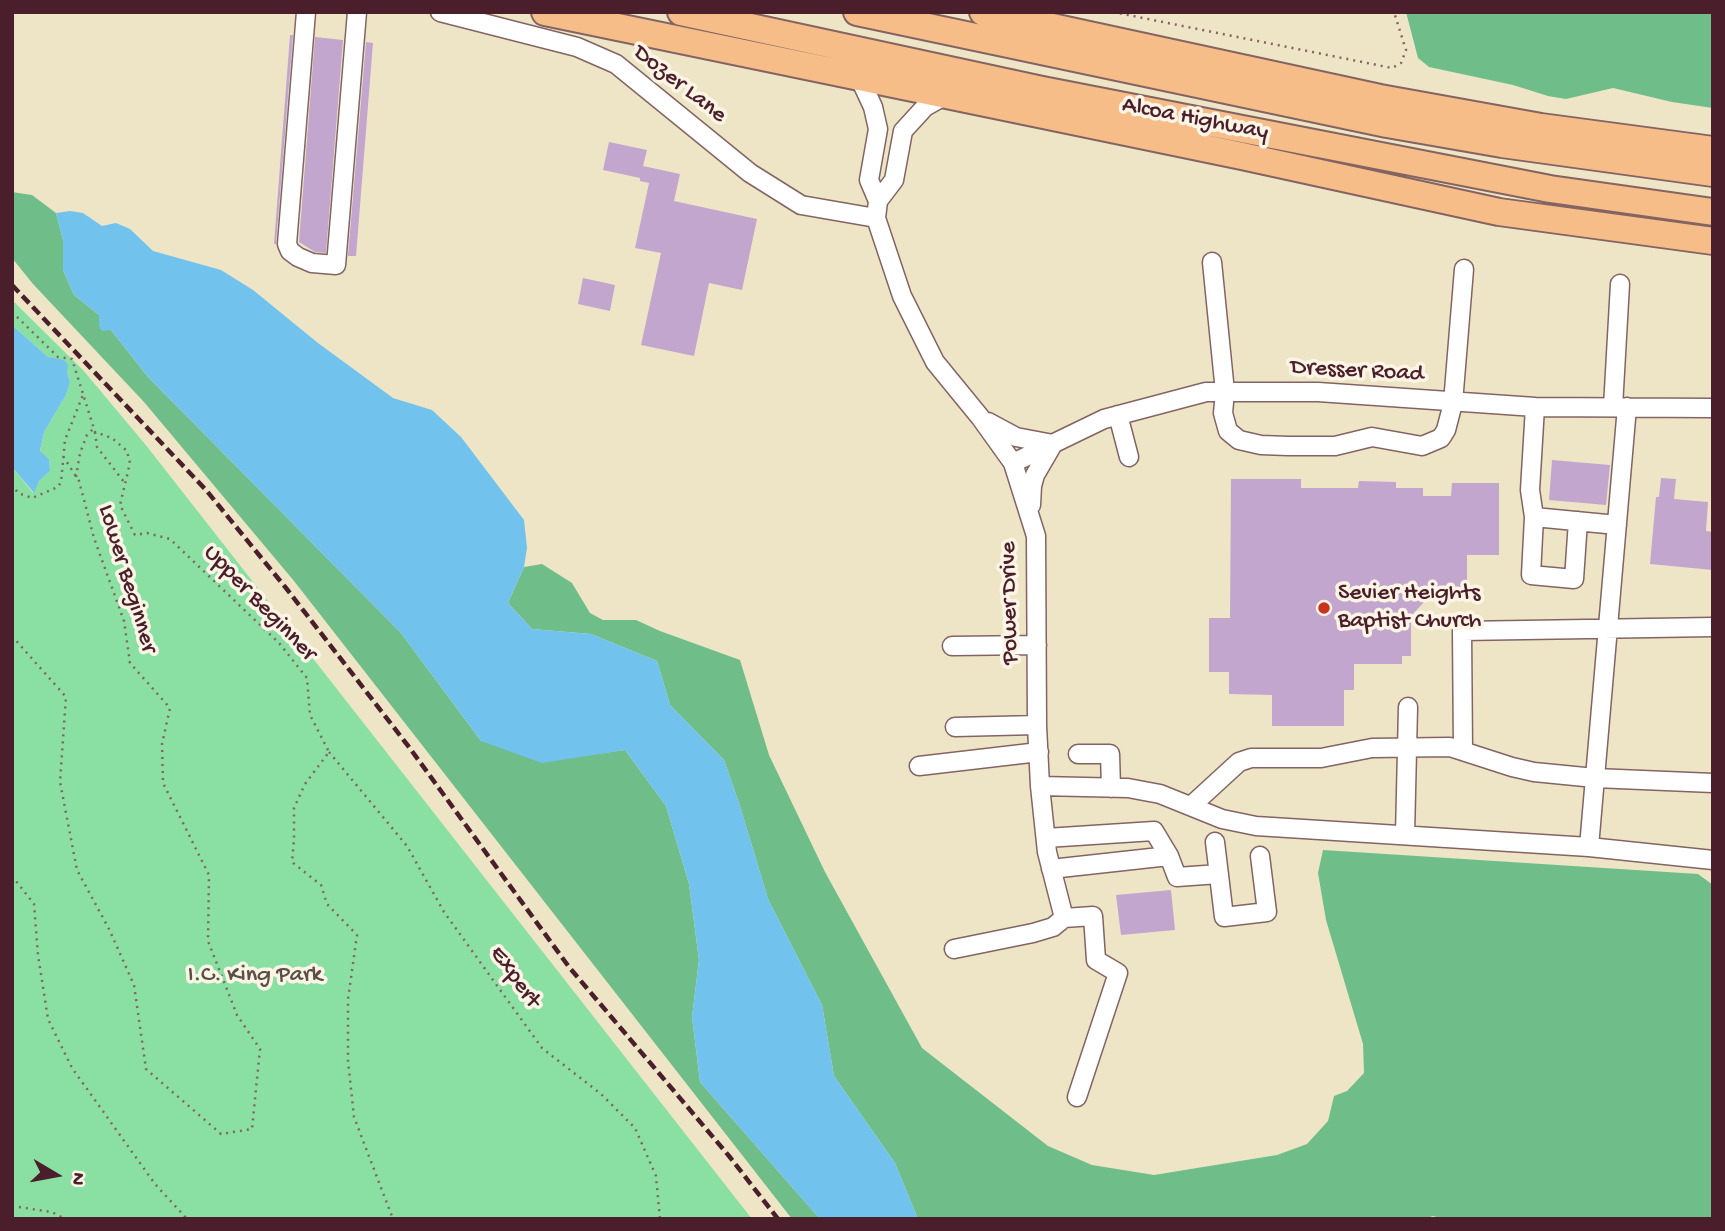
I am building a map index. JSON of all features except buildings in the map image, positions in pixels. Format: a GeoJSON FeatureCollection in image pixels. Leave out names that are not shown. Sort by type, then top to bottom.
{"type":"FeatureCollection","features":[{"type":"Feature","properties":{"kind":"highway"},"geometry":{"type":"LineString","coordinates":[[545,12],[1499,212],[1713,241]]}},
{"type":"Feature","properties":{"kind":"highway","name":"Alcoa Highway"},"geometry":{"type":"LineString","coordinates":[[681,12],[1042,90],[1550,189],[1713,212]]}},
{"type":"Feature","properties":{"kind":"highway","name":"Alcoa Highway"},"geometry":{"type":"LineString","coordinates":[[857,12],[1387,124],[1502,144],[1713,173]]}},
{"type":"Feature","properties":{"kind":"highway"},"geometry":{"type":"LineString","coordinates":[[983,12],[1415,105],[1541,127],[1713,150]]}},
{"type":"Feature","properties":{"kind":"street"},"geometry":{"type":"LineString","coordinates":[[306,12],[288,244],[290,251],[298,257],[312,263],[336,265],[357,12]]}},
{"type":"Feature","properties":{"kind":"street","name":"Dozer Lane"},"geometry":{"type":"LineString","coordinates":[[440,12],[577,47],[616,64],[750,173],[801,205],[877,209]]}},
{"type":"Feature","properties":{"kind":"street","name":"Power Drive"},"geometry":{"type":"LineString","coordinates":[[859,78],[873,107],[878,130],[869,180],[902,296],[935,362],[1013,463],[1036,536],[1040,786],[1051,869],[1064,918]]}},
{"type":"Feature","properties":{"kind":"street"},"geometry":{"type":"LineString","coordinates":[[877,209],[894,180],[903,131],[925,107],[946,95]]}},
{"type":"Feature","properties":{"kind":"street"},"geometry":{"type":"LineString","coordinates":[[1212,262],[1225,392],[1223,413],[1228,431],[1239,440],[1261,445],[1335,446],[1372,437],[1422,446],[1441,438],[1446,430],[1453,403],[1464,269]]}},
{"type":"Feature","properties":{"kind":"street"},"geometry":{"type":"LineString","coordinates":[[1589,847],[1617,525],[1619,284]]}},
{"type":"Feature","properties":{"kind":"street","name":"Dresser Road"},"geometry":{"type":"LineString","coordinates":[[1013,463],[1104,419],[1206,392],[1318,392],[1535,407],[1713,407]]}},
{"type":"Feature","properties":{"kind":"street"},"geometry":{"type":"LineString","coordinates":[[1535,407],[1530,490],[1534,517],[1531,575],[1574,579],[1578,521]]}},
{"type":"Feature","properties":{"kind":"street"},"geometry":{"type":"LineString","coordinates":[[1118,415],[1129,457]]}},
{"type":"Feature","properties":{"kind":"street"},"geometry":{"type":"LineString","coordinates":[[980,417],[1016,437],[1053,444],[1041,463],[1032,486],[1032,523]]}},
{"type":"Feature","properties":{"kind":"street"},"geometry":{"type":"LineString","coordinates":[[1534,517],[1617,525]]}},
{"type":"Feature","properties":{"kind":"street"},"geometry":{"type":"LineString","coordinates":[[1464,751],[1462,631],[1713,627]]}},
{"type":"Feature","properties":{"kind":"street"},"geometry":{"type":"LineString","coordinates":[[952,646],[1037,645]]}},
{"type":"Feature","properties":{"kind":"street"},"geometry":{"type":"LineString","coordinates":[[1405,835],[1408,707]]}},
{"type":"Feature","properties":{"kind":"street"},"geometry":{"type":"LineString","coordinates":[[955,727],[1037,725]]}},
{"type":"Feature","properties":{"kind":"street"},"geometry":{"type":"LineString","coordinates":[[1191,806],[1239,762],[1251,758],[1321,758],[1372,748],[1450,747],[1534,772],[1595,778],[1713,783]]}},
{"type":"Feature","properties":{"kind":"street"},"geometry":{"type":"LineString","coordinates":[[919,766],[1039,752]]}},
{"type":"Feature","properties":{"kind":"street"},"geometry":{"type":"LineString","coordinates":[[1077,754],[1110,754],[1111,788]]}},
{"type":"Feature","properties":{"kind":"street"},"geometry":{"type":"LineString","coordinates":[[1040,786],[1111,788],[1160,794],[1222,819],[1256,826],[1589,847],[1713,860]]}},
{"type":"Feature","properties":{"kind":"street"},"geometry":{"type":"LineString","coordinates":[[1046,838],[1154,831],[1178,877],[1219,874]]}},
{"type":"Feature","properties":{"kind":"street"},"geometry":{"type":"LineString","coordinates":[[1215,842],[1224,917],[1267,912],[1260,856]]}},
{"type":"Feature","properties":{"kind":"street"},"geometry":{"type":"LineString","coordinates":[[1051,869],[1169,856]]}},
{"type":"Feature","properties":{"kind":"street"},"geometry":{"type":"LineString","coordinates":[[954,949],[1032,933],[1053,927],[1064,918],[1093,916],[1096,960],[1118,973],[1077,1097]]}},
{"type":"Feature","properties":{"kind":"path"},"geometry":{"type":"LineString","coordinates":[[1112,12],[1392,68],[1401,63],[1406,50],[1394,12]]}},
{"type":"Feature","properties":{"kind":"path"},"geometry":{"type":"LineString","coordinates":[[12,312],[58,357],[72,359],[95,430],[97,447],[125,483]]}},
{"type":"Feature","properties":{"kind":"path"},"geometry":{"type":"LineString","coordinates":[[12,484],[18,493],[32,498],[58,487],[62,475],[65,440],[83,395]]}},
{"type":"Feature","properties":{"kind":"path"},"geometry":{"type":"LineString","coordinates":[[76,477],[80,453],[87,435],[95,430]]}},
{"type":"Feature","properties":{"kind":"path","name":"Upper Beginner"},"geometry":{"type":"LineString","coordinates":[[95,430],[112,438],[127,452],[130,463],[120,505],[135,535],[147,533],[170,539],[279,643],[307,677],[310,715],[330,752]]}},
{"type":"Feature","properties":{"kind":"path","name":"Lower Beginner"},"geometry":{"type":"LineString","coordinates":[[12,636],[65,697],[60,782],[77,870],[109,929],[134,985],[146,1069],[221,1135],[251,1129],[260,1049],[237,1015],[208,941],[209,875],[163,783],[162,744],[170,708],[130,663],[124,621],[94,538],[76,477],[63,456]]}},
{"type":"Feature","properties":{"kind":"path"},"geometry":{"type":"LineString","coordinates":[[330,752],[305,784],[294,808],[295,840],[292,862],[321,885],[327,904],[357,934],[348,999],[348,1061],[354,1116],[393,1219]]}},
{"type":"Feature","properties":{"kind":"path","name":"Expert"},"geometry":{"type":"LineString","coordinates":[[330,752],[407,846],[444,912],[542,1048],[601,1094],[635,1128],[656,1176],[660,1219]]}},
{"type":"Feature","properties":{"kind":"path"},"geometry":{"type":"LineString","coordinates":[[12,876],[34,904],[38,955],[48,1019],[72,1068],[155,1184],[187,1219]]}},
{"type":"Feature","properties":{"kind":"path"},"geometry":{"type":"LineString","coordinates":[[12,1206],[52,1212],[65,1219]]}},
{"type":"Feature","properties":{"kind":"green space"},"geometry":{"type":"Polygon","coordinates":[[[1406,12],[1713,12],[1713,108],[1672,102],[1613,88],[1566,99],[1429,67],[1418,58],[1406,12]]]}},
{"type":"Feature","properties":{"kind":"green space"},"geometry":{"type":"Polygon","coordinates":[[[12,192],[32,195],[56,213],[63,240],[63,270],[74,295],[99,315],[99,326],[111,330],[148,377],[401,633],[481,741],[596,754],[625,750],[666,806],[689,884],[699,960],[692,1017],[700,1082],[820,1219],[792,1219],[294,581],[144,402],[12,258],[12,192]]]}},
{"type":"Feature","properties":{"kind":"green space","name":"I.C. King Park"},"geometry":{"type":"Polygon","coordinates":[[[12,300],[83,370],[145,444],[752,1219],[12,1219],[12,467],[33,493],[39,481],[50,471],[49,459],[40,452],[44,432],[66,395],[70,382],[67,372],[57,360],[48,357],[12,325],[12,300]]]}},
{"type":"Feature","properties":{"kind":"green space"},"geometry":{"type":"Polygon","coordinates":[[[542,564],[572,583],[590,613],[603,620],[636,620],[740,660],[769,755],[825,872],[922,1048],[1048,1146],[1092,1165],[1154,1175],[1277,1155],[1307,1144],[1328,1121],[1334,1096],[1347,1091],[1364,1073],[1363,1044],[1326,920],[1318,873],[1323,850],[1698,874],[1713,885],[1713,1219],[1443,1219],[1433,1216],[1424,1219],[918,1219],[895,1163],[834,1076],[822,1005],[768,899],[724,760],[670,705],[657,661],[591,634],[532,629],[508,603],[524,567],[542,564]]]}},
{"type":"Feature","properties":{"kind":"water"},"geometry":{"type":"Polygon","coordinates":[[[56,213],[83,213],[102,226],[116,223],[130,229],[153,251],[221,270],[253,290],[318,343],[393,398],[432,410],[461,437],[524,520],[527,548],[524,567],[508,603],[532,629],[591,634],[657,661],[670,705],[724,760],[768,899],[822,1005],[834,1076],[895,1163],[918,1219],[820,1219],[700,1082],[692,1017],[699,960],[689,884],[666,806],[625,750],[542,763],[481,741],[401,633],[148,377],[111,330],[102,331],[99,315],[74,295],[63,270],[63,240],[56,213]]]}},
{"type":"Feature","properties":{"kind":"water"},"geometry":{"type":"Polygon","coordinates":[[[12,325],[48,357],[64,360],[68,365],[70,382],[66,395],[44,432],[40,451],[49,459],[50,471],[39,481],[34,493],[12,467],[12,325]]]}},
{"type":"Feature","properties":{"kind":"railway"},"geometry":{"type":"LineString","coordinates":[[12,285],[206,490],[409,747],[569,967],[729,1156],[778,1219]]}},
{"type":"Feature","properties":{"kind":"place","name":"Sevier Heights Baptist Church"},"geometry":{"type":"Point","coordinates":[1324,608]}}]}
